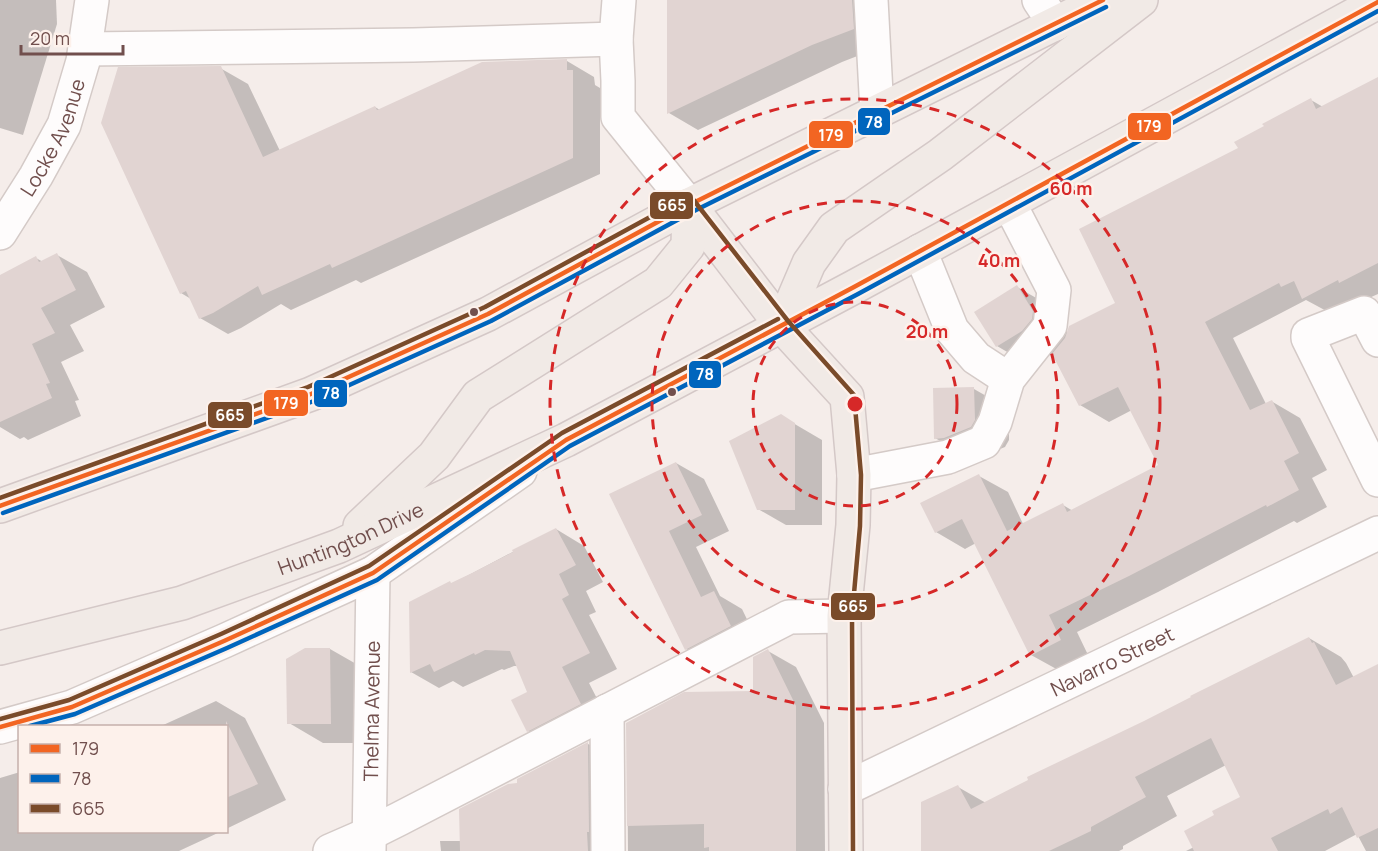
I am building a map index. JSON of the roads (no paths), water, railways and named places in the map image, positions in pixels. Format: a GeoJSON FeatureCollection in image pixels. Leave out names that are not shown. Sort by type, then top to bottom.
{"type":"FeatureCollection","features":[{"type":"Feature","properties":{"kind":"main road"},"geometry":{"type":"LineString","coordinates":[[0,506],[311,394],[478,319],[689,205],[877,112],[1047,12],[1102,0]]}},
{"type":"Feature","properties":{"kind":"main road"},"geometry":{"type":"LineString","coordinates":[[782,326],[809,263],[834,228],[940,155],[1141,0]]}},
{"type":"Feature","properties":{"kind":"main road","name":"Huntington Drive"},"geometry":{"type":"LineString","coordinates":[[0,648],[182,603],[339,546],[566,440],[782,326],[1378,2]]}},
{"type":"Feature","properties":{"kind":"main road"},"geometry":{"type":"LineString","coordinates":[[689,205],[782,326],[847,397],[854,475],[853,525],[844,616],[846,851]]}},
{"type":"Feature","properties":{"kind":"main road"},"geometry":{"type":"LineString","coordinates":[[339,546],[434,456],[478,396],[658,283],[688,246],[689,205]]}},
{"type":"Feature","properties":{"kind":"main road"},"geometry":{"type":"LineString","coordinates":[[0,485],[114,466]]}},
{"type":"Feature","properties":{"kind":"street","name":"Locke Avenue"},"geometry":{"type":"LineString","coordinates":[[0,233],[36,176],[64,125],[83,61],[92,0]]}},
{"type":"Feature","properties":{"kind":"street"},"geometry":{"type":"LineString","coordinates":[[620,0],[616,39],[618,117],[689,205]]}},
{"type":"Feature","properties":{"kind":"street"},"geometry":{"type":"LineString","coordinates":[[871,0],[877,112]]}},
{"type":"Feature","properties":{"kind":"street"},"geometry":{"type":"LineString","coordinates":[[84,49],[413,45],[616,39]]}},
{"type":"Feature","properties":{"kind":"street"},"geometry":{"type":"LineString","coordinates":[[854,475],[948,457],[984,442],[995,422],[1008,379],[1050,326],[1054,290],[1009,203]]}},
{"type":"Feature","properties":{"kind":"street"},"geometry":{"type":"LineString","coordinates":[[920,251],[952,330],[976,358],[1008,379]]}},
{"type":"Feature","properties":{"kind":"street"},"geometry":{"type":"LineString","coordinates":[[1378,340],[1364,313],[1359,313],[1308,335],[1378,480]]}},
{"type":"Feature","properties":{"kind":"street"},"geometry":{"type":"LineString","coordinates":[[0,727],[72,707],[373,573],[566,440]]}},
{"type":"Feature","properties":{"kind":"street","name":"Navarro Street"},"geometry":{"type":"LineString","coordinates":[[845,789],[1378,533]]}},
{"type":"Feature","properties":{"kind":"street","name":"Thelma Avenue"},"geometry":{"type":"LineString","coordinates":[[369,842],[373,573]]}},
{"type":"Feature","properties":{"kind":"street"},"geometry":{"type":"LineString","coordinates":[[330,851],[369,842],[607,711],[789,617],[844,616]]}},
{"type":"Feature","properties":{"kind":"street"},"geometry":{"type":"LineString","coordinates":[[607,711],[608,851]]}}]}
